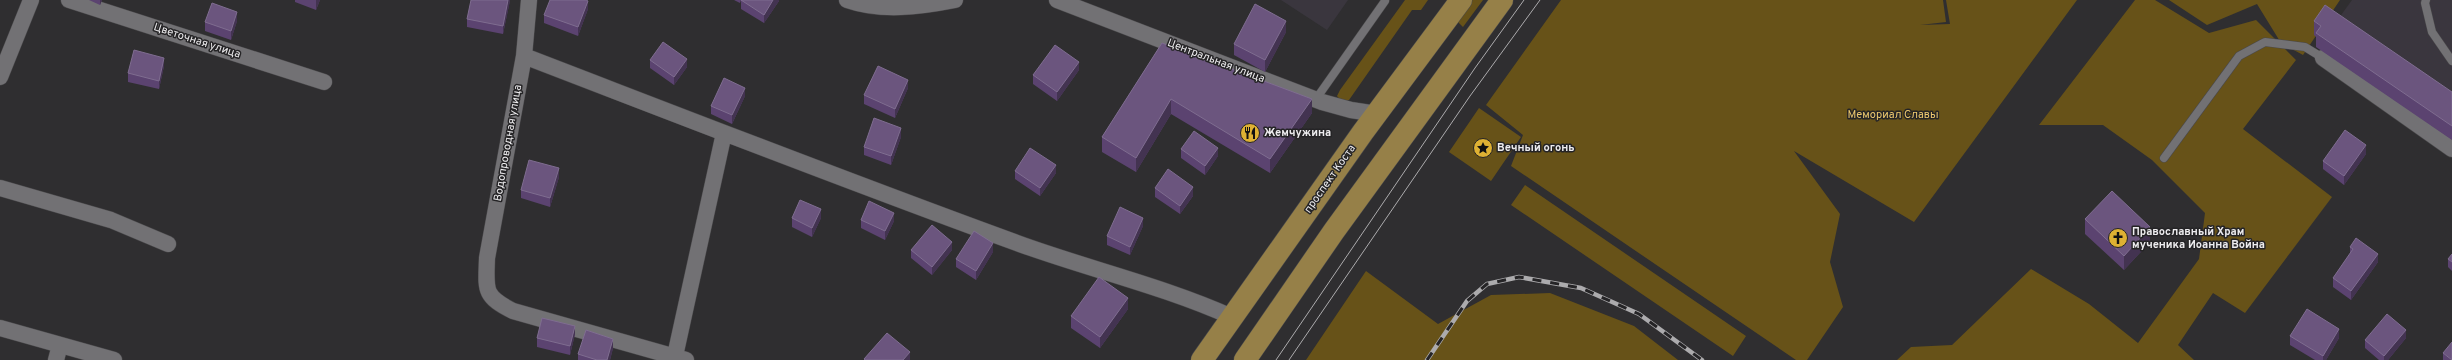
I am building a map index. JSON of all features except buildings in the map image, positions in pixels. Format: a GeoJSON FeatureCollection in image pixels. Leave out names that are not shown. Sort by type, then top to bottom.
{"type":"FeatureCollection","features":[{"type":"Feature","properties":{"kind":"main road","name":"проспект Коста"},"geometry":{"type":"LineString","coordinates":[[1202,360],[1377,114],[1461,0]]}},
{"type":"Feature","properties":{"kind":"main road"},"geometry":{"type":"LineString","coordinates":[[1245,360],[1334,231],[1502,0]]}},
{"type":"Feature","properties":{"kind":"main road"},"geometry":{"type":"LineString","coordinates":[[1402,81],[1430,101]]}},
{"type":"Feature","properties":{"kind":"street"},"geometry":{"type":"LineString","coordinates":[[0,77],[31,0]]}},
{"type":"Feature","properties":{"kind":"street","name":"Цветочная улица"},"geometry":{"type":"LineString","coordinates":[[69,0],[324,82]]}},
{"type":"Feature","properties":{"kind":"street","name":"Водопроводная улица"},"geometry":{"type":"LineString","coordinates":[[529,0],[524,56],[487,258],[486,286],[494,301],[513,311],[681,358]]}},
{"type":"Feature","properties":{"kind":"street"},"geometry":{"type":"LineString","coordinates":[[847,0],[867,7],[925,6],[955,0]]}},
{"type":"Feature","properties":{"kind":"street","name":"Центральная улица"},"geometry":{"type":"LineString","coordinates":[[1057,0],[1316,99],[1351,110],[1377,114]]}},
{"type":"Feature","properties":{"kind":"street"},"geometry":{"type":"LineString","coordinates":[[524,56],[1020,244],[1194,300],[1232,317]]}},
{"type":"Feature","properties":{"kind":"street"},"geometry":{"type":"LineString","coordinates":[[2323,58],[2452,149]]}},
{"type":"Feature","properties":{"kind":"street"},"geometry":{"type":"LineString","coordinates":[[681,358],[724,133]]}},
{"type":"Feature","properties":{"kind":"street"},"geometry":{"type":"LineString","coordinates":[[0,188],[112,220],[168,244]]}},
{"type":"Feature","properties":{"kind":"street"},"geometry":{"type":"LineString","coordinates":[[0,328],[58,352],[114,360]]}},
{"type":"Feature","properties":{"kind":"lane"},"geometry":{"type":"LineString","coordinates":[[2426,0],[2425,3],[2432,32],[2452,61]]}},
{"type":"Feature","properties":{"kind":"lane"},"geometry":{"type":"LineString","coordinates":[[1316,99],[1385,1]]}},
{"type":"Feature","properties":{"kind":"lane"},"geometry":{"type":"LineString","coordinates":[[2164,158],[2239,56],[2265,42],[2305,47],[2323,58]]}},
{"type":"Feature","properties":{"kind":"shaded area"},"geometry":{"type":"Polygon","coordinates":[[[1281,0],[1348,0],[1327,30],[1281,0]]]}},
{"type":"Feature","properties":{"kind":"shaded area"},"geometry":{"type":"Polygon","coordinates":[[[2352,0],[2452,0],[2452,132],[2323,40],[2352,0]]]}},
{"type":"Feature","properties":{"kind":"green space"},"geometry":{"type":"Polygon","coordinates":[[[1405,0],[1428,0],[1421,10],[1412,10],[1349,100],[1342,102],[1337,96],[1340,90],[1405,0]]]}},
{"type":"Feature","properties":{"kind":"green space"},"geometry":{"type":"Polygon","coordinates":[[[1472,0],[1483,0],[1463,27],[1457,21],[1472,0]]]}},
{"type":"Feature","properties":{"kind":"green space","name":"Мемориал Славы"},"geometry":{"type":"Polygon","coordinates":[[[1561,0],[1943,0],[1946,22],[1920,25],[1950,24],[1946,0],[2077,0],[1914,222],[1794,151],[1840,214],[1830,262],[1843,307],[1807,360],[1796,360],[1511,166],[1523,135],[1486,105],[1561,0]]]}},
{"type":"Feature","properties":{"kind":"green space"},"geometry":{"type":"Polygon","coordinates":[[[2135,0],[2155,0],[2209,33],[2256,20],[2296,60],[2243,129],[2332,197],[2245,313],[2213,293],[2178,345],[2194,360],[1897,360],[1911,347],[1952,345],[2031,269],[2089,304],[2138,343],[2199,259],[2205,213],[2152,160],[2103,125],[2039,125],[2135,0]]]}},
{"type":"Feature","properties":{"kind":"green space"},"geometry":{"type":"Polygon","coordinates":[[[2169,0],[2340,0],[2303,55],[2281,43],[2257,4],[2207,25],[2169,0]]]}},
{"type":"Feature","properties":{"kind":"green space"},"geometry":{"type":"Polygon","coordinates":[[[1479,108],[1521,137],[1491,181],[1449,152],[1479,108]]]}},
{"type":"Feature","properties":{"kind":"green space"},"geometry":{"type":"Polygon","coordinates":[[[1525,185],[1746,336],[1733,356],[1511,205],[1525,185]]]}},
{"type":"Feature","properties":{"kind":"green space"},"geometry":{"type":"Polygon","coordinates":[[[1366,271],[1438,324],[1491,295],[1550,293],[1634,326],[1678,360],[1306,360],[1366,271]]]}},
{"type":"Feature","properties":{"kind":"tram line"},"geometry":{"type":"LineString","coordinates":[[1276,360],[1475,68],[1524,0]]}},
{"type":"Feature","properties":{"kind":"tram line"},"geometry":{"type":"LineString","coordinates":[[1289,360],[1470,96],[1540,0]]}},
{"type":"Feature","properties":{"kind":"railway"},"geometry":{"type":"LineString","coordinates":[[1427,360],[1467,301],[1487,284],[1519,277],[1581,288],[1639,314],[1702,360]]}},
{"type":"Feature","properties":{"kind":"place","name":"Жемчужина"},"geometry":{"type":"Point","coordinates":[1250,133]}},
{"type":"Feature","properties":{"kind":"place","name":"Вечный огонь"},"geometry":{"type":"Point","coordinates":[1483,148]}},
{"type":"Feature","properties":{"kind":"place","name":"Православный Храм мученика Иоанна Война"},"geometry":{"type":"Point","coordinates":[2118,238]}}]}
